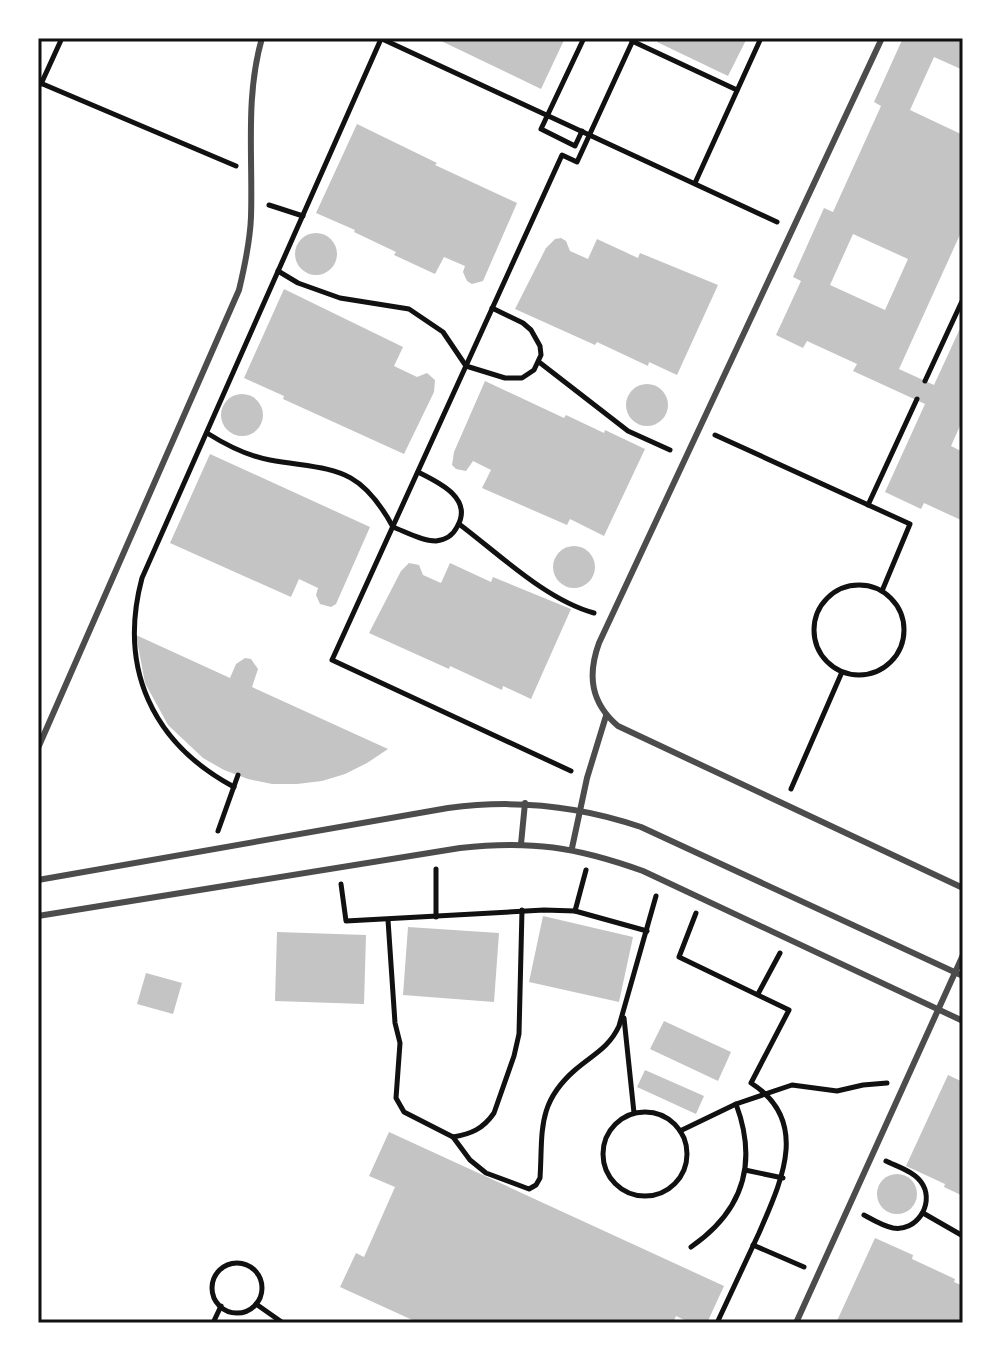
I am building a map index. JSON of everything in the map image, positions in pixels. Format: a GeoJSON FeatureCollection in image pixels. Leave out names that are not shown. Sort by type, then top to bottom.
{"type":"FeatureCollection","features":[{"type":"Feature","properties":{"kind":"lane"},"geometry":{"type":"LineString","coordinates":[[38,748],[239,290],[248,253],[252,82],[262,38]]}},
{"type":"Feature","properties":{"kind":"lane"},"geometry":{"type":"LineString","coordinates":[[882,38],[592,661],[591,680],[596,699],[606,716],[631,733],[963,888]]}},
{"type":"Feature","properties":{"kind":"lane"},"geometry":{"type":"LineString","coordinates":[[572,848],[587,778],[606,716]]}},
{"type":"Feature","properties":{"kind":"lane"},"geometry":{"type":"LineString","coordinates":[[521,844],[525,803]]}},
{"type":"Feature","properties":{"kind":"lane"},"geometry":{"type":"LineString","coordinates":[[38,880],[448,808],[525,803],[579,810],[641,827],[963,976]]}},
{"type":"Feature","properties":{"kind":"lane"},"geometry":{"type":"LineString","coordinates":[[38,916],[490,844],[572,848],[661,879],[963,1021]]}},
{"type":"Feature","properties":{"kind":"lane"},"geometry":{"type":"LineString","coordinates":[[796,1323],[963,955]]}},
{"type":"Feature","properties":{"kind":"path"},"geometry":{"type":"LineString","coordinates":[[62,38],[40,83],[251,171]]}},
{"type":"Feature","properties":{"kind":"path"},"geometry":{"type":"LineString","coordinates":[[234,787],[213,776],[192,759],[158,719],[139,676],[133,642],[135,605],[142,578],[380,38],[793,229]]}},
{"type":"Feature","properties":{"kind":"path"},"geometry":{"type":"LineString","coordinates":[[582,131],[575,146],[541,129],[584,38]]}},
{"type":"Feature","properties":{"kind":"path"},"geometry":{"type":"LineString","coordinates":[[695,183],[761,38]]}},
{"type":"Feature","properties":{"kind":"path"},"geometry":{"type":"LineString","coordinates":[[587,778],[332,660],[562,155],[577,162],[633,40],[737,90]]}},
{"type":"Feature","properties":{"kind":"path"},"geometry":{"type":"LineString","coordinates":[[251,199],[303,216]]}},
{"type":"Feature","properties":{"kind":"path"},"geometry":{"type":"LineString","coordinates":[[278,271],[298,283],[340,298],[409,309],[443,332],[466,366],[515,379],[529,375],[539,362],[540,346],[531,330],[492,308]]}},
{"type":"Feature","properties":{"kind":"path"},"geometry":{"type":"LineString","coordinates":[[925,381],[963,299]]}},
{"type":"Feature","properties":{"kind":"path"},"geometry":{"type":"LineString","coordinates":[[539,362],[628,431],[669,450],[688,454]]}},
{"type":"Feature","properties":{"kind":"path"},"geometry":{"type":"LineString","coordinates":[[868,505],[917,399]]}},
{"type":"Feature","properties":{"kind":"path"},"geometry":{"type":"LineString","coordinates":[[699,428],[910,524],[882,591]]}},
{"type":"Feature","properties":{"kind":"path"},"geometry":{"type":"LineString","coordinates":[[207,433],[245,453],[267,460],[336,470],[370,494],[393,527],[435,541],[449,536],[459,524],[461,508],[451,491],[418,472]]}},
{"type":"Feature","properties":{"kind":"path"},"geometry":{"type":"LineString","coordinates":[[459,524],[548,592],[579,607],[612,617]]}},
{"type":"Feature","properties":{"kind":"path"},"geometry":{"type":"LineString","coordinates":[[861,584],[882,591],[897,605],[903,618],[901,647],[894,659],[870,674],[842,672],[820,654],[813,627],[816,613],[823,600],[848,585],[861,584]]}},
{"type":"Feature","properties":{"kind":"path"},"geometry":{"type":"LineString","coordinates":[[784,804],[842,672]]}},
{"type":"Feature","properties":{"kind":"path"},"geometry":{"type":"LineString","coordinates":[[210,850],[238,775]]}},
{"type":"Feature","properties":{"kind":"path"},"geometry":{"type":"LineString","coordinates":[[435,852],[436,917]]}},
{"type":"Feature","properties":{"kind":"path"},"geometry":{"type":"LineString","coordinates":[[575,911],[590,853]]}},
{"type":"Feature","properties":{"kind":"path"},"geometry":{"type":"LineString","coordinates":[[339,867],[346,921],[522,910],[575,911],[647,931]]}},
{"type":"Feature","properties":{"kind":"path"},"geometry":{"type":"LineString","coordinates":[[388,920],[395,1023],[400,1043],[396,1098],[404,1112],[453,1137],[470,1160],[486,1173],[529,1189],[536,1185],[540,1172],[541,1128],[554,1095],[577,1068],[609,1044],[624,1014],[661,879]]}},
{"type":"Feature","properties":{"kind":"path"},"geometry":{"type":"LineString","coordinates":[[701,899],[679,957],[789,1010],[751,1083],[766,1095],[782,1120],[787,1149],[783,1178],[717,1323]]}},
{"type":"Feature","properties":{"kind":"path"},"geometry":{"type":"LineString","coordinates":[[453,1137],[473,1133],[488,1122],[514,1056],[520,1018],[522,910]]}},
{"type":"Feature","properties":{"kind":"path"},"geometry":{"type":"LineString","coordinates":[[758,994],[787,939]]}},
{"type":"Feature","properties":{"kind":"path"},"geometry":{"type":"LineString","coordinates":[[624,1014],[634,1113]]}},
{"type":"Feature","properties":{"kind":"path"},"geometry":{"type":"LineString","coordinates":[[680,1131],[736,1104],[792,1085],[837,1091],[863,1085],[904,1084]]}},
{"type":"Feature","properties":{"kind":"path"},"geometry":{"type":"LineString","coordinates":[[691,1247],[709,1235],[723,1220],[734,1203],[745,1170],[746,1143],[736,1104]]}},
{"type":"Feature","properties":{"kind":"path"},"geometry":{"type":"LineString","coordinates":[[647,1111],[660,1114],[680,1131],[685,1140],[686,1161],[678,1181],[661,1193],[640,1196],[629,1193],[606,1172],[603,1151],[615,1123],[634,1113],[647,1111]]}},
{"type":"Feature","properties":{"kind":"path"},"geometry":{"type":"LineString","coordinates":[[848,1208],[895,1229],[914,1223],[923,1213],[926,1196],[916,1177],[872,1155]]}},
{"type":"Feature","properties":{"kind":"path"},"geometry":{"type":"LineString","coordinates":[[745,1170],[783,1178]]}},
{"type":"Feature","properties":{"kind":"path"},"geometry":{"type":"LineString","coordinates":[[923,1213],[963,1236]]}},
{"type":"Feature","properties":{"kind":"path"},"geometry":{"type":"LineString","coordinates":[[753,1245],[818,1273]]}},
{"type":"Feature","properties":{"kind":"path"},"geometry":{"type":"LineString","coordinates":[[239,1262],[257,1273],[262,1283],[256,1304],[247,1311],[236,1313],[221,1306],[213,1292],[213,1281],[219,1271],[228,1264],[239,1262]]}},
{"type":"Feature","properties":{"kind":"path"},"geometry":{"type":"LineString","coordinates":[[256,1304],[283,1323]]}},
{"type":"Feature","properties":{"kind":"path"},"geometry":{"type":"LineString","coordinates":[[213,1323],[221,1306]]}},
{"type":"Feature","properties":{"kind":"building"},"geometry":{"type":"Polygon","coordinates":[[[435,38],[565,38],[541,89],[435,38]]]}},
{"type":"Feature","properties":{"kind":"building"},"geometry":{"type":"Polygon","coordinates":[[[659,38],[747,38],[728,76],[657,42],[659,38]]]}},
{"type":"Feature","properties":{"kind":"building"},"geometry":{"type":"Polygon","coordinates":[[[903,38],[963,38],[963,70],[934,57],[910,110],[963,135],[963,228],[899,369],[934,385],[963,322],[963,419],[951,446],[963,452],[963,521],[924,503],[921,509],[885,492],[925,404],[853,371],[857,364],[807,341],[803,348],[776,335],[801,281],[793,277],[824,208],[833,212],[881,106],[874,102],[903,38]],[[853,234],[830,285],[885,310],[908,259],[853,234]]]}},
{"type":"Feature","properties":{"kind":"building"},"geometry":{"type":"Polygon","coordinates":[[[357,124],[517,203],[483,281],[472,284],[467,281],[463,272],[465,266],[444,257],[435,274],[394,255],[396,252],[355,230],[316,213],[357,124]]]}},
{"type":"Feature","properties":{"kind":"building"},"geometry":{"type":"Polygon","coordinates":[[[316,233],[331,239],[337,254],[331,269],[316,275],[301,269],[295,254],[301,239],[316,233]]]}},
{"type":"Feature","properties":{"kind":"building"},"geometry":{"type":"Polygon","coordinates":[[[555,239],[566,241],[570,251],[588,259],[597,239],[638,258],[640,253],[718,285],[677,375],[649,362],[648,366],[597,342],[595,345],[515,309],[546,248],[555,239]]]}},
{"type":"Feature","properties":{"kind":"building"},"geometry":{"type":"Polygon","coordinates":[[[284,289],[403,347],[394,366],[417,377],[427,373],[435,380],[434,392],[404,454],[244,378],[284,289]]]}},
{"type":"Feature","properties":{"kind":"building"},"geometry":{"type":"Polygon","coordinates":[[[485,381],[564,418],[566,415],[645,449],[604,536],[570,519],[567,525],[482,488],[491,470],[473,461],[466,471],[452,465],[454,452],[485,381]]]}},
{"type":"Feature","properties":{"kind":"building"},"geometry":{"type":"Polygon","coordinates":[[[647,384],[662,390],[668,405],[662,420],[647,426],[632,420],[626,405],[632,390],[647,384]]]}},
{"type":"Feature","properties":{"kind":"building"},"geometry":{"type":"Polygon","coordinates":[[[242,394],[257,400],[263,415],[257,430],[242,436],[227,430],[221,415],[227,400],[242,394]]]}},
{"type":"Feature","properties":{"kind":"building"},"geometry":{"type":"Polygon","coordinates":[[[210,454],[370,527],[336,604],[331,607],[320,604],[316,595],[318,588],[299,579],[291,597],[170,543],[210,454]]]}},
{"type":"Feature","properties":{"kind":"building"},"geometry":{"type":"Polygon","coordinates":[[[574,546],[589,552],[595,567],[589,582],[574,588],[559,582],[553,567],[559,552],[574,546]]]}},
{"type":"Feature","properties":{"kind":"building"},"geometry":{"type":"Polygon","coordinates":[[[409,563],[419,565],[423,575],[441,583],[450,563],[491,582],[493,577],[571,609],[531,699],[503,686],[502,690],[450,666],[449,669],[369,633],[401,571],[409,563]]]}},
{"type":"Feature","properties":{"kind":"building"},"geometry":{"type":"Polygon","coordinates":[[[136,635],[230,678],[236,664],[245,658],[251,659],[258,669],[252,687],[388,749],[345,774],[322,781],[272,784],[224,770],[203,758],[168,725],[145,683],[136,635]]]}},
{"type":"Feature","properties":{"kind":"building"},"geometry":{"type":"Polygon","coordinates":[[[543,916],[633,937],[619,1002],[529,982],[543,916]]]}},
{"type":"Feature","properties":{"kind":"building"},"geometry":{"type":"Polygon","coordinates":[[[408,927],[499,933],[494,1002],[403,995],[408,927]]]}},
{"type":"Feature","properties":{"kind":"building"},"geometry":{"type":"Polygon","coordinates":[[[277,932],[366,935],[364,1004],[275,1001],[277,932]]]}},
{"type":"Feature","properties":{"kind":"building"},"geometry":{"type":"Polygon","coordinates":[[[146,973],[182,983],[173,1014],[137,1004],[146,973]]]}},
{"type":"Feature","properties":{"kind":"building"},"geometry":{"type":"Polygon","coordinates":[[[664,1021],[731,1052],[718,1081],[650,1049],[664,1021]]]}},
{"type":"Feature","properties":{"kind":"building"},"geometry":{"type":"Polygon","coordinates":[[[645,1070],[704,1096],[696,1114],[637,1087],[645,1070]]]}},
{"type":"Feature","properties":{"kind":"building"},"geometry":{"type":"Polygon","coordinates":[[[948,1075],[963,1082],[963,1196],[906,1166],[948,1075]]]}},
{"type":"Feature","properties":{"kind":"building"},"geometry":{"type":"Polygon","coordinates":[[[389,1132],[724,1286],[707,1323],[691,1323],[676,1316],[673,1323],[419,1323],[340,1287],[356,1253],[364,1257],[395,1187],[369,1176],[389,1132]]]}},
{"type":"Feature","properties":{"kind":"building"},"geometry":{"type":"Polygon","coordinates":[[[897,1174],[911,1180],[917,1194],[911,1208],[897,1214],[883,1208],[877,1194],[883,1180],[897,1174]]]}},
{"type":"Feature","properties":{"kind":"building"},"geometry":{"type":"Polygon","coordinates":[[[875,1238],[913,1255],[912,1259],[955,1279],[954,1282],[963,1286],[963,1323],[836,1323],[875,1238]]]}}]}
